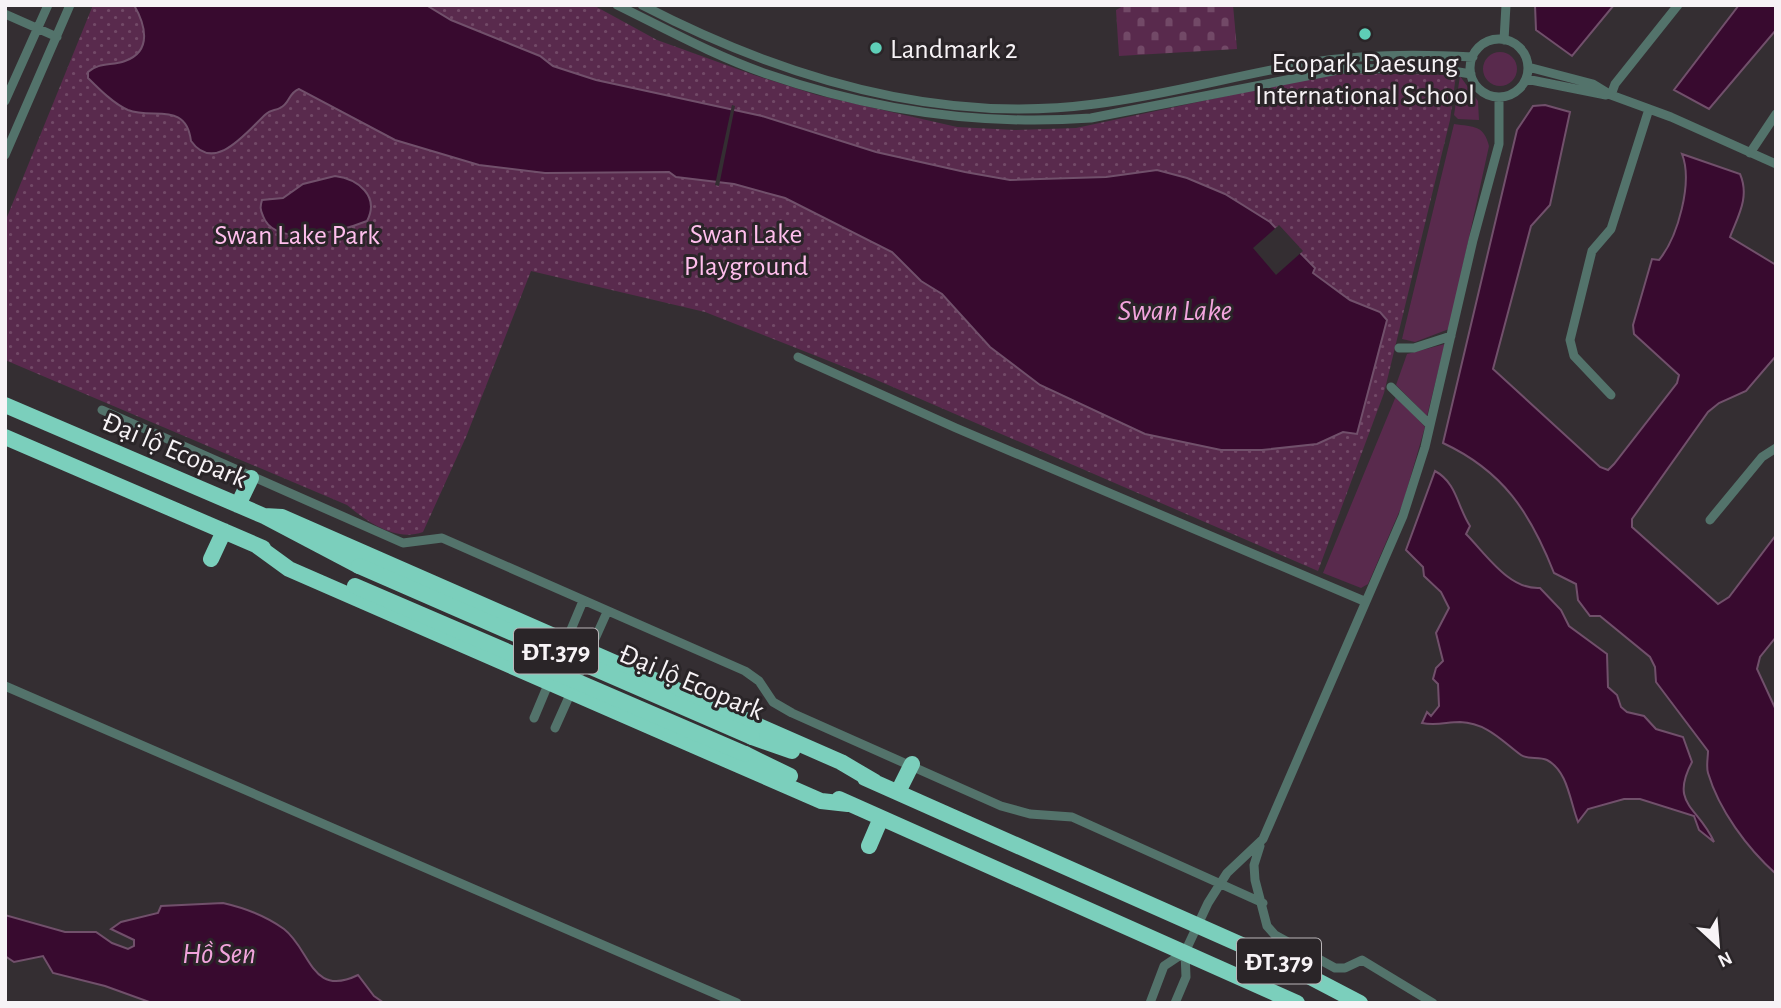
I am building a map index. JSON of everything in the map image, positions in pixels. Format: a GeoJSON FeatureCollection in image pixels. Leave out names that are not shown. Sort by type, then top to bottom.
{"type":"FeatureCollection","features":[{"type":"Feature","properties":{"kind":"highway","name":"Đại lộ Ecopark"},"geometry":{"type":"LineString","coordinates":[[5,405],[264,516],[359,566],[752,737],[898,792],[1291,967],[1360,1003]]}},
{"type":"Feature","properties":{"kind":"highway","name":"Đại lộ Ecopark"},"geometry":{"type":"LineString","coordinates":[[5,437],[745,754],[848,804],[1297,1003]]}},
{"type":"Feature","properties":{"kind":"highway"},"geometry":{"type":"LineString","coordinates":[[238,505],[251,478]]}},
{"type":"Feature","properties":{"kind":"highway"},"geometry":{"type":"LineString","coordinates":[[264,516],[282,517],[841,762],[875,782]]}},
{"type":"Feature","properties":{"kind":"highway"},"geometry":{"type":"LineString","coordinates":[[211,559],[224,531]]}},
{"type":"Feature","properties":{"kind":"highway"},"geometry":{"type":"LineString","coordinates":[[256,545],[289,569],[821,801],[848,804]]}},
{"type":"Feature","properties":{"kind":"highway"},"geometry":{"type":"LineString","coordinates":[[898,792],[912,764]]}},
{"type":"Feature","properties":{"kind":"highway"},"geometry":{"type":"LineString","coordinates":[[869,846],[881,818]]}},
{"type":"Feature","properties":{"kind":"street"},"geometry":{"type":"LineString","coordinates":[[5,101],[48,5]]}},
{"type":"Feature","properties":{"kind":"street"},"geometry":{"type":"LineString","coordinates":[[5,155],[70,5]]}},
{"type":"Feature","properties":{"kind":"street"},"geometry":{"type":"LineString","coordinates":[[617,5],[840,97],[905,110],[998,120],[1090,118],[1174,97],[1343,64],[1472,57]]}},
{"type":"Feature","properties":{"kind":"street"},"geometry":{"type":"LineString","coordinates":[[642,5],[745,59],[861,90],[907,99],[998,109],[1093,105],[1174,97]]}},
{"type":"Feature","properties":{"kind":"street"},"geometry":{"type":"LineString","coordinates":[[1504,40],[1506,5]]}},
{"type":"Feature","properties":{"kind":"street"},"geometry":{"type":"LineString","coordinates":[[1611,95],[1615,84],[1678,5]]}},
{"type":"Feature","properties":{"kind":"street"},"geometry":{"type":"LineString","coordinates":[[5,14],[57,37]]}},
{"type":"Feature","properties":{"kind":"street"},"geometry":{"type":"LineString","coordinates":[[1504,40],[1518,46],[1528,67],[1526,79],[1513,94],[1499,97],[1478,88],[1471,74],[1472,57],[1485,43],[1504,40]]}},
{"type":"Feature","properties":{"kind":"street"},"geometry":{"type":"LineString","coordinates":[[1343,64],[1434,68],[1471,74]]}},
{"type":"Feature","properties":{"kind":"street"},"geometry":{"type":"LineString","coordinates":[[1528,67],[1593,84],[1611,95]]}},
{"type":"Feature","properties":{"kind":"street"},"geometry":{"type":"LineString","coordinates":[[1526,79],[1611,95],[1776,164]]}},
{"type":"Feature","properties":{"kind":"street"},"geometry":{"type":"LineString","coordinates":[[1433,1003],[1362,960],[1345,968],[1335,968],[1275,935],[1267,926],[1255,880],[1254,865],[1364,600],[1375,584],[1403,516],[1430,425],[1499,144],[1499,97]]}},
{"type":"Feature","properties":{"kind":"street"},"geometry":{"type":"LineString","coordinates":[[998,109],[998,120]]}},
{"type":"Feature","properties":{"kind":"street"},"geometry":{"type":"LineString","coordinates":[[1611,395],[1574,356],[1570,340],[1592,251],[1611,229],[1649,109]]}},
{"type":"Feature","properties":{"kind":"street"},"geometry":{"type":"LineString","coordinates":[[1750,153],[1776,114]]}},
{"type":"Feature","properties":{"kind":"street"},"geometry":{"type":"LineString","coordinates":[[1399,348],[1413,348],[1451,336]]}},
{"type":"Feature","properties":{"kind":"street"},"geometry":{"type":"LineString","coordinates":[[798,357],[956,428],[1364,600]]}},
{"type":"Feature","properties":{"kind":"street"},"geometry":{"type":"LineString","coordinates":[[1391,387],[1430,425]]}},
{"type":"Feature","properties":{"kind":"street"},"geometry":{"type":"LineString","coordinates":[[102,411],[403,543],[425,538],[442,538],[745,671],[759,681],[772,702],[1001,806],[1030,814],[1072,817],[1263,903]]}},
{"type":"Feature","properties":{"kind":"street"},"geometry":{"type":"LineString","coordinates":[[1710,520],[1762,457],[1776,448]]}},
{"type":"Feature","properties":{"kind":"street"},"geometry":{"type":"LineString","coordinates":[[534,718],[583,601]]}},
{"type":"Feature","properties":{"kind":"street"},"geometry":{"type":"LineString","coordinates":[[555,728],[607,612]]}},
{"type":"Feature","properties":{"kind":"street"},"geometry":{"type":"LineString","coordinates":[[5,686],[737,1003]]}},
{"type":"Feature","properties":{"kind":"street"},"geometry":{"type":"LineString","coordinates":[[1175,1003],[1186,977],[1185,952],[1219,883],[1264,839]]}},
{"type":"Feature","properties":{"kind":"street"},"geometry":{"type":"LineString","coordinates":[[1150,1003],[1164,966],[1185,952]]}},
{"type":"Feature","properties":{"kind":"green space","name":"Swan Lake Park"},"geometry":{"type":"Polygon","coordinates":[[[93,5],[593,5],[657,40],[817,95],[957,127],[1015,130],[1076,128],[1334,73],[1456,75],[1450,120],[1384,393],[1318,571],[872,378],[705,312],[531,271],[466,437],[423,532],[402,534],[382,529],[347,505],[5,360],[5,222],[93,5]]]}},
{"type":"Feature","properties":{"kind":"green space"},"geometry":{"type":"Polygon","coordinates":[[[1125,5],[1233,5],[1237,49],[1119,56],[1116,10],[1125,5]]]}},
{"type":"Feature","properties":{"kind":"green space"},"geometry":{"type":"Polygon","coordinates":[[[1500,52],[1512,57],[1517,69],[1512,81],[1500,86],[1488,81],[1483,69],[1488,57],[1500,52]]]}},
{"type":"Feature","properties":{"kind":"green space"},"geometry":{"type":"Polygon","coordinates":[[[1460,76],[1478,101],[1479,120],[1458,119],[1454,115],[1460,76]]]}},
{"type":"Feature","properties":{"kind":"green space"},"geometry":{"type":"Polygon","coordinates":[[[1454,124],[1477,128],[1484,134],[1489,146],[1449,329],[1415,342],[1402,339],[1454,124]]]}},
{"type":"Feature","properties":{"kind":"green space"},"geometry":{"type":"Polygon","coordinates":[[[1445,344],[1427,416],[1396,385],[1407,354],[1445,344]]]}},
{"type":"Feature","properties":{"kind":"green space"},"geometry":{"type":"Polygon","coordinates":[[[1396,396],[1425,427],[1403,503],[1368,584],[1361,588],[1323,573],[1396,396]]]}},
{"type":"Feature","properties":{"kind":"water","name":"Swan Lake"},"geometry":{"type":"Polygon","coordinates":[[[134,5],[426,5],[451,20],[540,56],[553,66],[596,80],[762,116],[876,152],[1010,180],[1106,177],[1157,170],[1187,178],[1225,194],[1270,222],[1315,268],[1313,273],[1350,300],[1380,312],[1387,320],[1357,434],[1343,432],[1317,444],[1262,450],[1221,450],[1145,434],[1040,385],[990,347],[942,294],[921,281],[892,252],[785,198],[734,184],[676,177],[669,172],[545,173],[479,165],[395,140],[299,89],[286,104],[268,112],[231,146],[221,152],[200,150],[191,141],[183,121],[167,114],[128,110],[112,100],[88,78],[88,72],[92,69],[125,61],[140,51],[143,28],[134,5]]]}},
{"type":"Feature","properties":{"kind":"water"},"geometry":{"type":"Polygon","coordinates":[[[1535,5],[1614,5],[1572,56],[1536,30],[1535,5]]]}},
{"type":"Feature","properties":{"kind":"water"},"geometry":{"type":"Polygon","coordinates":[[[1739,5],[1776,5],[1776,30],[1709,109],[1674,90],[1739,5]]]}},
{"type":"Feature","properties":{"kind":"water"},"geometry":{"type":"Polygon","coordinates":[[[1545,105],[1570,112],[1550,205],[1531,226],[1493,369],[1600,467],[1608,470],[1614,464],[1677,383],[1679,375],[1634,334],[1633,325],[1652,259],[1659,260],[1678,224],[1686,179],[1682,154],[1740,174],[1743,199],[1730,237],[1776,265],[1776,356],[1746,391],[1719,403],[1708,412],[1632,519],[1632,527],[1718,604],[1729,597],[1776,535],[1776,637],[1760,657],[1757,669],[1776,710],[1776,874],[1745,840],[1719,801],[1708,773],[1708,751],[1656,682],[1655,667],[1650,657],[1600,616],[1590,616],[1578,600],[1576,584],[1554,573],[1535,531],[1512,496],[1482,467],[1443,443],[1517,130],[1533,106],[1545,105]]]}},
{"type":"Feature","properties":{"kind":"water"},"geometry":{"type":"Polygon","coordinates":[[[335,176],[352,181],[365,190],[371,204],[367,221],[326,233],[295,235],[270,226],[263,216],[262,200],[283,198],[303,184],[335,176]]]}},
{"type":"Feature","properties":{"kind":"water"},"geometry":{"type":"Polygon","coordinates":[[[1435,471],[1448,482],[1456,496],[1470,526],[1466,534],[1490,560],[1518,583],[1540,588],[1561,610],[1569,626],[1607,654],[1608,687],[1617,695],[1621,707],[1627,712],[1644,716],[1656,729],[1683,737],[1692,762],[1686,776],[1685,797],[1714,842],[1699,830],[1694,816],[1640,799],[1624,799],[1588,809],[1578,822],[1564,779],[1547,760],[1524,756],[1494,734],[1470,723],[1422,723],[1427,712],[1431,716],[1439,706],[1438,684],[1433,679],[1436,668],[1443,661],[1436,633],[1449,608],[1441,592],[1424,576],[1423,567],[1406,550],[1435,471]]]}},
{"type":"Feature","properties":{"kind":"water","name":"Hồ Sen"},"geometry":{"type":"Polygon","coordinates":[[[223,903],[255,913],[277,924],[293,938],[321,976],[330,980],[342,980],[358,975],[374,996],[384,1003],[152,1003],[105,986],[53,973],[43,956],[14,962],[5,956],[5,915],[65,932],[96,932],[112,943],[128,949],[134,946],[134,940],[111,929],[121,922],[158,913],[161,906],[223,903]]]}},
{"type":"Feature","properties":{"kind":"pier"},"geometry":{"type":"Polygon","coordinates":[[[732,105],[735,106],[719,186],[715,185],[732,105]]]}},
{"type":"Feature","properties":{"kind":"pier"},"geometry":{"type":"Polygon","coordinates":[[[1279,225],[1303,251],[1276,275],[1253,248],[1279,225]]]}},
{"type":"Feature","properties":{"kind":"place","name":"Ecopark Daesung International School"},"geometry":{"type":"Point","coordinates":[1365,34]}},
{"type":"Feature","properties":{"kind":"place","name":"Landmark 2"},"geometry":{"type":"Point","coordinates":[876,48]}},
{"type":"Feature","properties":{"kind":"park label","name":"Swan Lake Playground"},"geometry":{"type":"Point","coordinates":[746,249]}}]}
